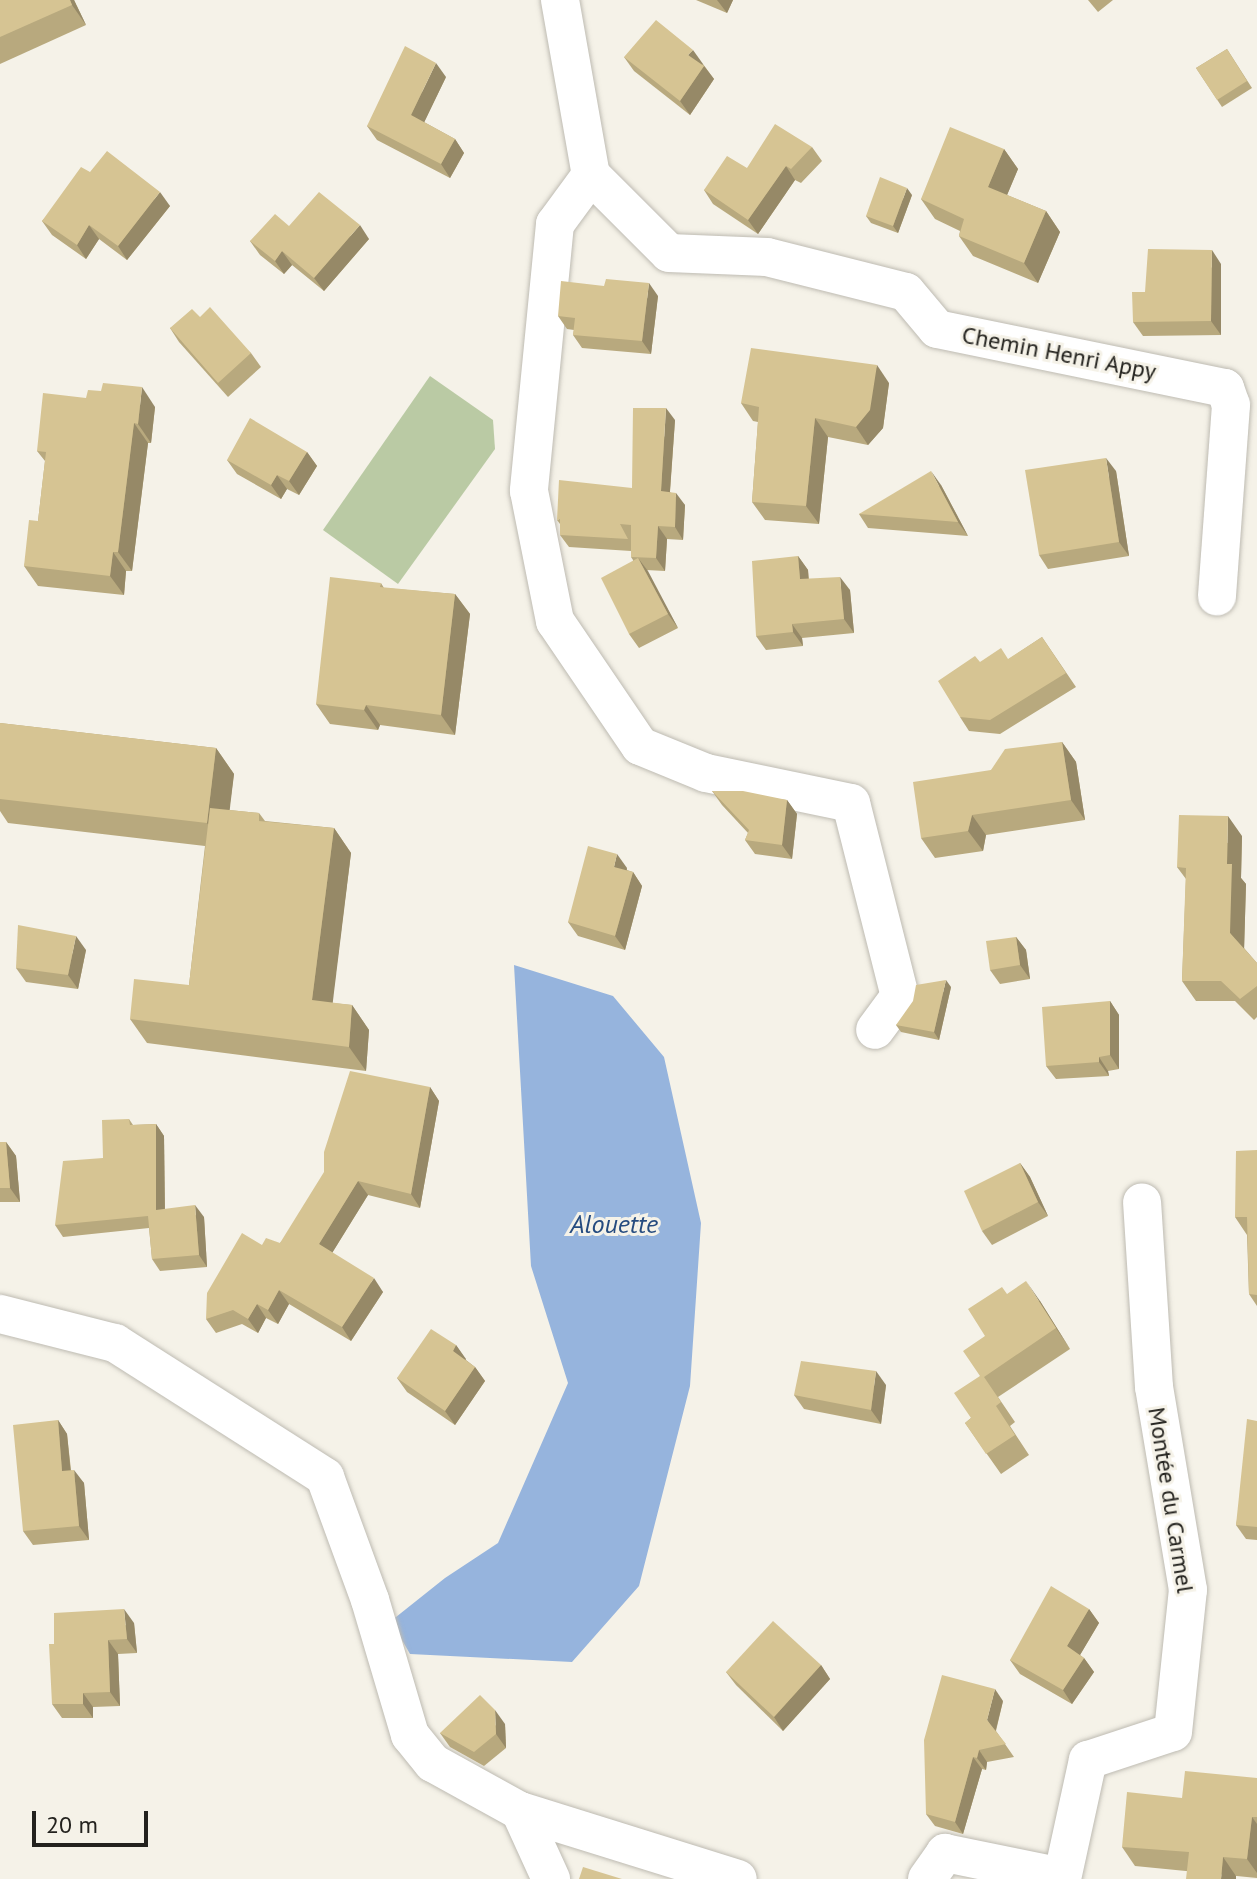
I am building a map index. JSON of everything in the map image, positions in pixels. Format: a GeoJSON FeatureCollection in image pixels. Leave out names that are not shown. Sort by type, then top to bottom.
{"type":"FeatureCollection","features":[{"type":"Feature","properties":{"kind":"street"},"geometry":{"type":"LineString","coordinates":[[560,0],[591,175],[555,224],[529,491],[555,621],[640,746],[706,773],[851,803],[900,996],[875,1030]]}},
{"type":"Feature","properties":{"kind":"street","name":"Chemin Henri Appy"},"geometry":{"type":"LineString","coordinates":[[591,175],[669,253],[767,257],[906,292],[937,329],[1225,388],[1231,405],[1217,596]]}},
{"type":"Feature","properties":{"kind":"street","name":"Montée du Carmel"},"geometry":{"type":"LineString","coordinates":[[927,1879],[945,1853],[1062,1878],[1088,1760],[1173,1732],[1188,1590],[1154,1387],[1142,1202]]}},
{"type":"Feature","properties":{"kind":"street"},"geometry":{"type":"LineString","coordinates":[[0,1314],[115,1343],[325,1477],[370,1600],[410,1735],[433,1763],[520,1811],[738,1879]]}},
{"type":"Feature","properties":{"kind":"street"},"geometry":{"type":"LineString","coordinates":[[520,1811],[551,1879]]}},
{"type":"Feature","properties":{"kind":"green space"},"geometry":{"type":"Polygon","coordinates":[[[430,376],[493,420],[495,449],[398,584],[323,530],[430,376]]]}},
{"type":"Feature","properties":{"kind":"water","name":"Alouette"},"geometry":{"type":"Polygon","coordinates":[[[514,965],[613,996],[664,1057],[701,1223],[690,1386],[639,1586],[572,1662],[410,1654],[391,1621],[445,1578],[498,1543],[568,1383],[531,1266],[514,965]]]}},
{"type":"Feature","properties":{"kind":"building"},"geometry":{"type":"Polygon","coordinates":[[[0,0],[70,0],[72,5],[0,37],[0,0]]]}},
{"type":"Feature","properties":{"kind":"building"},"geometry":{"type":"Polygon","coordinates":[[[656,20],[693,50],[688,55],[704,66],[680,101],[624,57],[656,20]]]}},
{"type":"Feature","properties":{"kind":"building"},"geometry":{"type":"Polygon","coordinates":[[[405,46],[436,63],[411,115],[455,139],[441,164],[367,126],[405,46]]]}},
{"type":"Feature","properties":{"kind":"building"},"geometry":{"type":"Polygon","coordinates":[[[1227,49],[1247,81],[1217,100],[1196,68],[1227,49]]]}},
{"type":"Feature","properties":{"kind":"building"},"geometry":{"type":"Polygon","coordinates":[[[775,124],[812,147],[791,169],[786,166],[748,220],[704,190],[727,156],[747,168],[775,124]]]}},
{"type":"Feature","properties":{"kind":"building"},"geometry":{"type":"Polygon","coordinates":[[[950,127],[1004,149],[988,187],[1046,211],[1024,263],[959,236],[964,219],[921,199],[950,127]]]}},
{"type":"Feature","properties":{"kind":"building"},"geometry":{"type":"Polygon","coordinates":[[[107,151],[160,192],[118,246],[89,225],[77,245],[42,221],[81,167],[90,172],[107,151]]]}},
{"type":"Feature","properties":{"kind":"building"},"geometry":{"type":"Polygon","coordinates":[[[880,177],[907,188],[893,226],[866,216],[880,177]]]}},
{"type":"Feature","properties":{"kind":"building"},"geometry":{"type":"Polygon","coordinates":[[[319,192],[360,225],[314,278],[282,251],[275,261],[250,241],[275,214],[289,226],[319,192]]]}},
{"type":"Feature","properties":{"kind":"building"},"geometry":{"type":"Polygon","coordinates":[[[1148,249],[1212,250],[1211,321],[1133,322],[1132,292],[1145,292],[1148,249]]]}},
{"type":"Feature","properties":{"kind":"building"},"geometry":{"type":"Polygon","coordinates":[[[606,279],[649,283],[642,341],[573,335],[575,318],[558,316],[561,281],[604,286],[606,279]]]}},
{"type":"Feature","properties":{"kind":"building"},"geometry":{"type":"Polygon","coordinates":[[[210,307],[251,353],[218,383],[170,328],[192,309],[200,317],[210,307]]]}},
{"type":"Feature","properties":{"kind":"building"},"geometry":{"type":"Polygon","coordinates":[[[751,348],[877,365],[870,410],[856,427],[815,418],[806,506],[752,502],[759,407],[741,403],[751,348]]]}},
{"type":"Feature","properties":{"kind":"building"},"geometry":{"type":"Polygon","coordinates":[[[103,383],[142,387],[138,424],[134,423],[118,552],[113,552],[110,576],[24,566],[29,520],[38,521],[46,452],[37,451],[43,393],[86,398],[88,390],[101,391],[103,383]]]}},
{"type":"Feature","properties":{"kind":"building"},"geometry":{"type":"Polygon","coordinates":[[[633,408],[666,408],[661,491],[676,493],[675,527],[658,526],[656,558],[631,557],[631,525],[620,524],[628,539],[560,535],[560,519],[557,520],[559,480],[632,488],[633,408]]]}},
{"type":"Feature","properties":{"kind":"building"},"geometry":{"type":"Polygon","coordinates":[[[250,418],[307,452],[289,481],[277,475],[271,485],[227,460],[250,418]]]}},
{"type":"Feature","properties":{"kind":"building"},"geometry":{"type":"Polygon","coordinates":[[[1106,458],[1119,542],[1039,555],[1025,470],[1106,458]]]}},
{"type":"Feature","properties":{"kind":"building"},"geometry":{"type":"Polygon","coordinates":[[[931,471],[958,522],[859,514],[931,471]]]}},
{"type":"Feature","properties":{"kind":"building"},"geometry":{"type":"Polygon","coordinates":[[[798,556],[800,579],[840,577],[844,619],[792,624],[793,632],[756,636],[752,561],[798,556]]]}},
{"type":"Feature","properties":{"kind":"building"},"geometry":{"type":"Polygon","coordinates":[[[638,558],[668,614],[629,634],[601,578],[638,558]]]}},
{"type":"Feature","properties":{"kind":"building"},"geometry":{"type":"Polygon","coordinates":[[[330,577],[381,583],[380,587],[455,594],[441,715],[366,705],[364,710],[316,704],[330,577]]]}},
{"type":"Feature","properties":{"kind":"building"},"geometry":{"type":"Polygon","coordinates":[[[1042,637],[1066,673],[990,720],[960,717],[938,681],[975,656],[980,662],[1001,648],[1008,659],[1042,637]]]}},
{"type":"Feature","properties":{"kind":"building"},"geometry":{"type":"Polygon","coordinates":[[[0,723],[216,748],[207,823],[0,799],[0,723]]]}},
{"type":"Feature","properties":{"kind":"building"},"geometry":{"type":"Polygon","coordinates":[[[1062,742],[1071,800],[972,815],[968,831],[921,838],[913,782],[991,770],[1005,749],[1062,742]]]}},
{"type":"Feature","properties":{"kind":"building"},"geometry":{"type":"Polygon","coordinates":[[[712,791],[743,791],[787,800],[782,845],[745,840],[749,830],[712,791]]]}},
{"type":"Feature","properties":{"kind":"building"},"geometry":{"type":"Polygon","coordinates":[[[210,808],[259,813],[259,821],[334,828],[312,1000],[352,1005],[349,1047],[130,1019],[134,979],[189,985],[210,808]]]}},
{"type":"Feature","properties":{"kind":"building"},"geometry":{"type":"Polygon","coordinates":[[[1179,815],[1228,816],[1227,864],[1232,864],[1230,933],[1257,963],[1257,986],[1240,999],[1221,981],[1182,981],[1186,868],[1177,867],[1179,815]]]}},
{"type":"Feature","properties":{"kind":"building"},"geometry":{"type":"Polygon","coordinates":[[[588,846],[617,854],[614,867],[633,872],[615,936],[568,922],[588,846]]]}},
{"type":"Feature","properties":{"kind":"building"},"geometry":{"type":"Polygon","coordinates":[[[18,925],[76,936],[68,975],[16,968],[18,925]]]}},
{"type":"Feature","properties":{"kind":"building"},"geometry":{"type":"Polygon","coordinates":[[[1016,937],[1020,965],[990,970],[986,941],[1016,937]]]}},
{"type":"Feature","properties":{"kind":"building"},"geometry":{"type":"Polygon","coordinates":[[[946,980],[934,1032],[896,1025],[913,1001],[916,985],[946,980]]]}},
{"type":"Feature","properties":{"kind":"building"},"geometry":{"type":"Polygon","coordinates":[[[1110,1001],[1110,1055],[1099,1057],[1099,1062],[1046,1066],[1042,1007],[1110,1001]]]}},
{"type":"Feature","properties":{"kind":"building"},"geometry":{"type":"Polygon","coordinates":[[[350,1071],[430,1087],[411,1194],[358,1181],[319,1244],[374,1278],[342,1327],[279,1290],[268,1310],[257,1304],[248,1319],[233,1310],[206,1319],[207,1293],[242,1233],[262,1245],[266,1238],[280,1243],[324,1172],[324,1152],[350,1071]]]}},
{"type":"Feature","properties":{"kind":"building"},"geometry":{"type":"Polygon","coordinates":[[[129,1119],[130,1125],[156,1124],[156,1210],[195,1205],[199,1255],[152,1259],[148,1216],[55,1225],[63,1161],[103,1158],[102,1120],[129,1119]]]}},
{"type":"Feature","properties":{"kind":"building"},"geometry":{"type":"Polygon","coordinates":[[[0,1142],[6,1142],[10,1188],[0,1188],[0,1142]]]}},
{"type":"Feature","properties":{"kind":"building"},"geometry":{"type":"Polygon","coordinates":[[[1257,1150],[1257,1295],[1249,1294],[1247,1217],[1235,1217],[1236,1151],[1257,1150]]]}},
{"type":"Feature","properties":{"kind":"building"},"geometry":{"type":"Polygon","coordinates":[[[1020,1163],[1038,1202],[982,1231],[964,1191],[1020,1163]]]}},
{"type":"Feature","properties":{"kind":"building"},"geometry":{"type":"Polygon","coordinates":[[[1026,1281],[1056,1328],[984,1377],[1001,1402],[996,1406],[1015,1435],[986,1454],[965,1423],[971,1418],[954,1393],[980,1376],[963,1351],[985,1336],[968,1309],[1002,1287],[1007,1294],[1026,1281]]]}},
{"type":"Feature","properties":{"kind":"building"},"geometry":{"type":"Polygon","coordinates":[[[431,1329],[456,1345],[453,1351],[475,1367],[445,1411],[397,1378],[431,1329]]]}},
{"type":"Feature","properties":{"kind":"building"},"geometry":{"type":"Polygon","coordinates":[[[801,1361],[876,1371],[871,1410],[794,1395],[801,1361]]]}},
{"type":"Feature","properties":{"kind":"building"},"geometry":{"type":"Polygon","coordinates":[[[1247,1419],[1257,1421],[1257,1527],[1236,1525],[1247,1419]]]}},
{"type":"Feature","properties":{"kind":"building"},"geometry":{"type":"Polygon","coordinates":[[[58,1420],[62,1471],[74,1470],[79,1526],[23,1531],[13,1425],[58,1420]]]}},
{"type":"Feature","properties":{"kind":"building"},"geometry":{"type":"Polygon","coordinates":[[[1051,1586],[1089,1609],[1067,1646],[1084,1658],[1063,1690],[1010,1660],[1051,1586]]]}},
{"type":"Feature","properties":{"kind":"building"},"geometry":{"type":"Polygon","coordinates":[[[124,1609],[127,1639],[108,1640],[110,1692],[83,1693],[83,1704],[52,1704],[49,1644],[54,1644],[54,1613],[124,1609]]]}},
{"type":"Feature","properties":{"kind":"building"},"geometry":{"type":"Polygon","coordinates":[[[773,1621],[821,1665],[774,1717],[726,1672],[773,1621]]]}},
{"type":"Feature","properties":{"kind":"building"},"geometry":{"type":"Polygon","coordinates":[[[942,1675],[995,1689],[987,1720],[1006,1744],[979,1750],[977,1758],[973,1757],[955,1822],[926,1814],[924,1740],[942,1675]]]}},
{"type":"Feature","properties":{"kind":"building"},"geometry":{"type":"Polygon","coordinates":[[[480,1695],[495,1710],[496,1734],[474,1752],[440,1733],[480,1695]]]}},
{"type":"Feature","properties":{"kind":"building"},"geometry":{"type":"Polygon","coordinates":[[[1185,1771],[1257,1778],[1257,1817],[1252,1817],[1247,1859],[1223,1857],[1221,1879],[1186,1879],[1189,1852],[1122,1847],[1127,1792],[1182,1798],[1185,1771]]]}},
{"type":"Feature","properties":{"kind":"building"},"geometry":{"type":"Polygon","coordinates":[[[583,1867],[622,1879],[579,1879],[583,1867]]]}}]}
